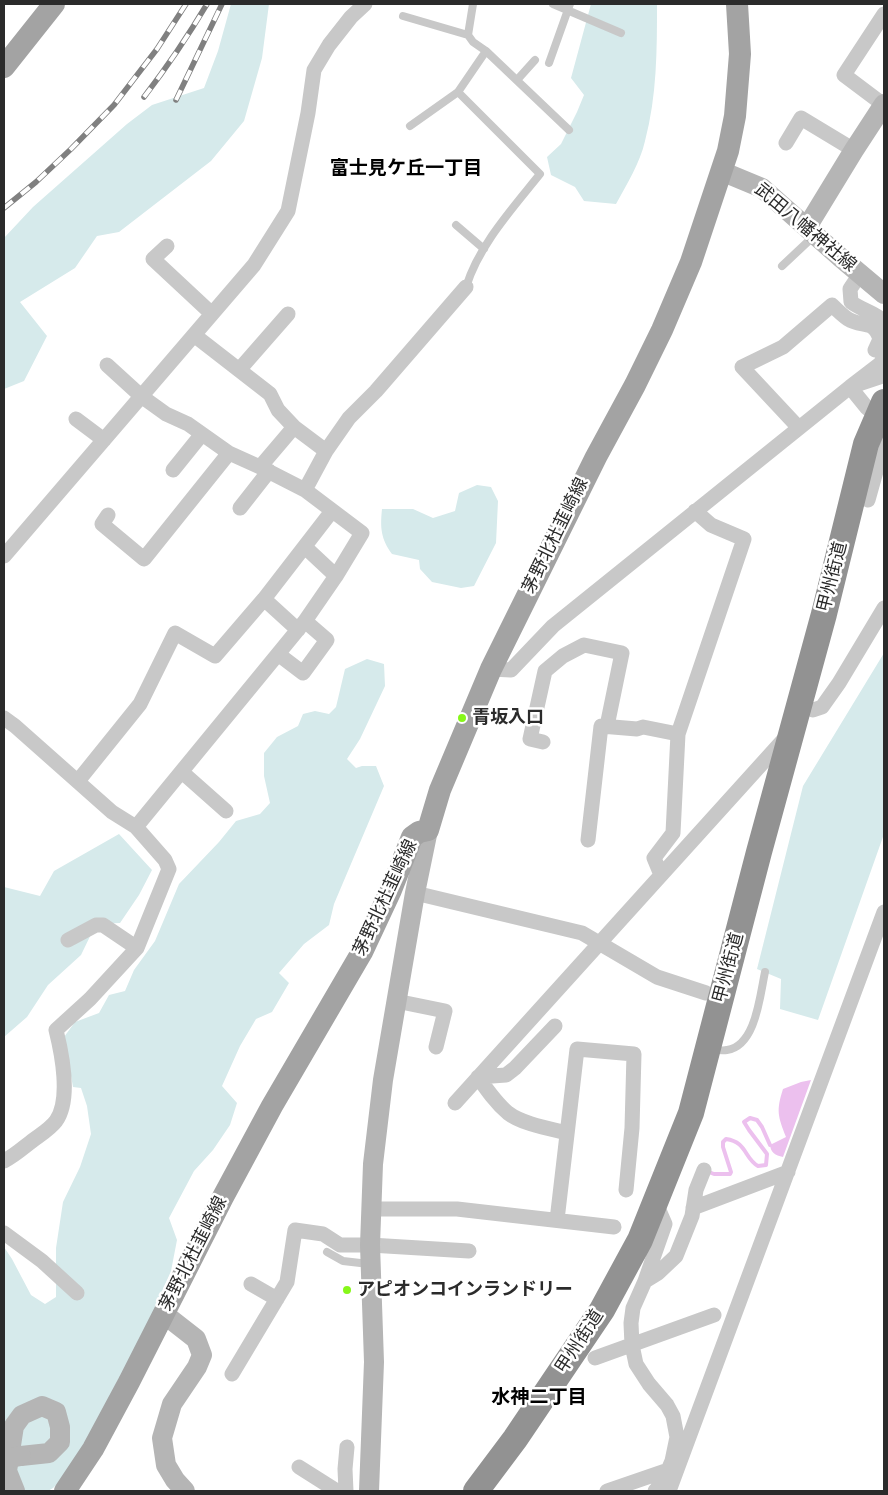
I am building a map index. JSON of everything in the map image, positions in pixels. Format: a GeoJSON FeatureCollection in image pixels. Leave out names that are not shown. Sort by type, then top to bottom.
{"type":"FeatureCollection","features":[{"type":"Feature","properties":{"kind":"highway","name":"甲州街道"},"geometry":{"type":"LineString","coordinates":[[476,1491],[515,1439],[602,1310],[640,1240],[691,1113],[824,614],[877,396]]}},
{"type":"Feature","properties":{"kind":"main road"},"geometry":{"type":"LineString","coordinates":[[4,67],[54,4]]}},
{"type":"Feature","properties":{"kind":"main road","name":"茅野北杜韮崎線"},"geometry":{"type":"LineString","coordinates":[[65,1491],[93,1449],[130,1382],[223,1197],[272,1106],[362,952],[391,890],[412,837],[428,830],[440,790],[491,669],[553,542],[635,386],[662,330],[691,262],[728,151],[735,116],[740,54],[737,4]]}},
{"type":"Feature","properties":{"kind":"street"},"geometry":{"type":"LineString","coordinates":[[4,556],[254,265],[288,211],[308,113],[314,70],[329,45],[351,17],[365,4]]}},
{"type":"Feature","properties":{"kind":"street"},"geometry":{"type":"LineString","coordinates":[[811,231],[854,150],[884,105],[844,75],[884,14]]}},
{"type":"Feature","properties":{"kind":"street"},"geometry":{"type":"LineString","coordinates":[[786,143],[801,118],[854,150]]}},
{"type":"Feature","properties":{"kind":"street","name":"武田八幡神社線"},"geometry":{"type":"LineString","coordinates":[[721,171],[762,188],[884,294]]}},
{"type":"Feature","properties":{"kind":"street"},"geometry":{"type":"LineString","coordinates":[[167,246],[154,259],[212,314]]}},
{"type":"Feature","properties":{"kind":"street"},"geometry":{"type":"LineString","coordinates":[[491,669],[511,670],[553,626],[880,364],[880,340],[875,320],[851,302],[850,290],[860,274]]}},
{"type":"Feature","properties":{"kind":"street"},"geometry":{"type":"LineString","coordinates":[[305,490],[326,451],[350,418],[466,288]]}},
{"type":"Feature","properties":{"kind":"street"},"geometry":{"type":"LineString","coordinates":[[799,428],[742,367],[784,347],[832,305],[848,319],[858,323],[875,320]]}},
{"type":"Feature","properties":{"kind":"street"},"geometry":{"type":"LineString","coordinates":[[239,370],[288,314]]}},
{"type":"Feature","properties":{"kind":"street"},"geometry":{"type":"LineString","coordinates":[[194,335],[270,394],[278,410],[294,427],[326,451]]}},
{"type":"Feature","properties":{"kind":"street"},"geometry":{"type":"LineString","coordinates":[[107,364],[141,396],[166,414],[188,424],[229,453],[305,490],[362,533],[336,576],[301,625],[136,826]]}},
{"type":"Feature","properties":{"kind":"street"},"geometry":{"type":"LineString","coordinates":[[850,387],[877,396]]}},
{"type":"Feature","properties":{"kind":"street"},"geometry":{"type":"LineString","coordinates":[[850,387],[877,396]]}},
{"type":"Feature","properties":{"kind":"street"},"geometry":{"type":"LineString","coordinates":[[76,419],[104,440]]}},
{"type":"Feature","properties":{"kind":"street"},"geometry":{"type":"LineString","coordinates":[[240,508],[264,469],[294,427]]}},
{"type":"Feature","properties":{"kind":"street"},"geometry":{"type":"LineString","coordinates":[[173,470],[202,434]]}},
{"type":"Feature","properties":{"kind":"street"},"geometry":{"type":"LineString","coordinates":[[868,500],[884,434]]}},
{"type":"Feature","properties":{"kind":"street"},"geometry":{"type":"LineString","coordinates":[[108,515],[102,524],[144,559],[229,453]]}},
{"type":"Feature","properties":{"kind":"street"},"geometry":{"type":"LineString","coordinates":[[78,781],[140,704],[175,633],[215,656],[264,598],[332,511]]}},
{"type":"Feature","properties":{"kind":"street"},"geometry":{"type":"LineString","coordinates":[[661,875],[654,858],[673,833],[678,734],[744,539],[710,525],[695,511]]}},
{"type":"Feature","properties":{"kind":"street"},"geometry":{"type":"LineString","coordinates":[[305,547],[336,576]]}},
{"type":"Feature","properties":{"kind":"street"},"geometry":{"type":"LineString","coordinates":[[264,598],[301,625],[327,640],[303,673],[278,654]]}},
{"type":"Feature","properties":{"kind":"street"},"geometry":{"type":"LineString","coordinates":[[813,710],[822,708],[884,608]]}},
{"type":"Feature","properties":{"kind":"street"},"geometry":{"type":"LineString","coordinates":[[542,742],[530,739],[545,671],[563,656],[584,645],[622,653],[608,726]]}},
{"type":"Feature","properties":{"kind":"street"},"geometry":{"type":"LineString","coordinates":[[520,661],[545,671]]}},
{"type":"Feature","properties":{"kind":"street"},"geometry":{"type":"LineString","coordinates":[[4,718],[112,812],[136,826],[165,860],[169,869],[138,948],[90,999],[56,1030],[64,1073],[63,1104],[57,1120],[4,1161]]}},
{"type":"Feature","properties":{"kind":"street"},"geometry":{"type":"LineString","coordinates":[[588,840],[601,726],[637,729],[643,727],[678,734]]}},
{"type":"Feature","properties":{"kind":"street"},"geometry":{"type":"LineString","coordinates":[[455,1103],[792,730]]}},
{"type":"Feature","properties":{"kind":"street"},"geometry":{"type":"LineString","coordinates":[[182,772],[226,811]]}},
{"type":"Feature","properties":{"kind":"street"},"geometry":{"type":"LineString","coordinates":[[369,1491],[374,1362],[371,1255],[373,1164],[383,1080],[396,1001],[428,830]]}},
{"type":"Feature","properties":{"kind":"street"},"geometry":{"type":"LineString","coordinates":[[415,893],[582,933],[657,977],[706,993]]}},
{"type":"Feature","properties":{"kind":"street"},"geometry":{"type":"LineString","coordinates":[[669,1491],[788,1172],[878,949],[884,912]]}},
{"type":"Feature","properties":{"kind":"street"},"geometry":{"type":"LineString","coordinates":[[68,940],[96,925],[103,925],[138,948]]}},
{"type":"Feature","properties":{"kind":"street"},"geometry":{"type":"LineString","coordinates":[[396,1001],[445,1011],[436,1047]]}},
{"type":"Feature","properties":{"kind":"street"},"geometry":{"type":"LineString","coordinates":[[478,1077],[506,1075],[555,1026]]}},
{"type":"Feature","properties":{"kind":"street"},"geometry":{"type":"LineString","coordinates":[[557,1220],[577,1049],[634,1054],[632,1128],[626,1190]]}},
{"type":"Feature","properties":{"kind":"street"},"geometry":{"type":"LineString","coordinates":[[478,1077],[492,1097],[510,1114],[536,1126],[567,1132]]}},
{"type":"Feature","properties":{"kind":"street"},"geometry":{"type":"LineString","coordinates":[[645,1281],[658,1273],[676,1256],[692,1216],[696,1190],[704,1170]]}},
{"type":"Feature","properties":{"kind":"street"},"geometry":{"type":"LineString","coordinates":[[693,1208],[788,1172]]}},
{"type":"Feature","properties":{"kind":"street"},"geometry":{"type":"LineString","coordinates":[[655,1201],[664,1224],[645,1281],[633,1308],[631,1323],[632,1345],[636,1364],[649,1384],[667,1405],[673,1416],[677,1437],[672,1461],[663,1482],[655,1491]]}},
{"type":"Feature","properties":{"kind":"street"},"geometry":{"type":"LineString","coordinates":[[371,1209],[457,1209],[614,1227]]}},
{"type":"Feature","properties":{"kind":"street"},"geometry":{"type":"LineString","coordinates":[[232,1374],[287,1282],[295,1230],[323,1234],[340,1245],[371,1255],[469,1251]]}},
{"type":"Feature","properties":{"kind":"street"},"geometry":{"type":"LineString","coordinates":[[4,1233],[42,1261],[77,1293]]}},
{"type":"Feature","properties":{"kind":"street"},"geometry":{"type":"LineString","coordinates":[[251,1284],[277,1299]]}},
{"type":"Feature","properties":{"kind":"street"},"geometry":{"type":"LineString","coordinates":[[164,1314],[196,1339],[202,1355],[197,1367],[172,1404],[162,1438],[166,1465],[175,1480],[185,1491]]}},
{"type":"Feature","properties":{"kind":"street"},"geometry":{"type":"LineString","coordinates":[[595,1358],[714,1315]]}},
{"type":"Feature","properties":{"kind":"street"},"geometry":{"type":"LineString","coordinates":[[12,1458],[50,1453],[60,1442],[60,1427],[56,1412],[42,1406],[22,1415],[14,1426],[7,1471],[15,1491]]}},
{"type":"Feature","properties":{"kind":"street"},"geometry":{"type":"LineString","coordinates":[[346,1491],[345,1469],[347,1448]]}},
{"type":"Feature","properties":{"kind":"street"},"geometry":{"type":"LineString","coordinates":[[299,1467],[337,1491]]}},
{"type":"Feature","properties":{"kind":"street"},"geometry":{"type":"LineString","coordinates":[[607,1491],[668,1470]]}},
{"type":"Feature","properties":{"kind":"lane"},"geometry":{"type":"LineString","coordinates":[[468,35],[473,4]]}},
{"type":"Feature","properties":{"kind":"lane"},"geometry":{"type":"LineString","coordinates":[[553,4],[569,7],[621,34]]}},
{"type":"Feature","properties":{"kind":"lane"},"geometry":{"type":"LineString","coordinates":[[549,63],[569,7]]}},
{"type":"Feature","properties":{"kind":"lane"},"geometry":{"type":"LineString","coordinates":[[403,16],[468,35],[473,42],[486,51],[569,130]]}},
{"type":"Feature","properties":{"kind":"lane"},"geometry":{"type":"LineString","coordinates":[[410,126],[458,92],[486,51]]}},
{"type":"Feature","properties":{"kind":"lane"},"geometry":{"type":"LineString","coordinates":[[517,80],[534,60]]}},
{"type":"Feature","properties":{"kind":"lane"},"geometry":{"type":"LineString","coordinates":[[458,92],[540,174],[510,210],[484,249],[471,270],[466,288]]}},
{"type":"Feature","properties":{"kind":"lane"},"geometry":{"type":"LineString","coordinates":[[456,225],[484,249]]}},
{"type":"Feature","properties":{"kind":"lane"},"geometry":{"type":"LineString","coordinates":[[782,266],[811,231]]}},
{"type":"Feature","properties":{"kind":"lane"},"geometry":{"type":"LineString","coordinates":[[708,1049],[728,1050],[743,1043],[753,1024],[765,972]]}},
{"type":"Feature","properties":{"kind":"lane"},"geometry":{"type":"LineString","coordinates":[[327,1252],[343,1261],[371,1255]]}},
{"type":"Feature","properties":{"kind":"shaded area"},"geometry":{"type":"Polygon","coordinates":[[[231,4],[269,4],[262,58],[244,121],[211,161],[119,232],[97,236],[75,268],[20,302],[47,336],[24,381],[4,389],[4,238],[33,207],[127,124],[152,105],[204,88],[218,51],[231,4]]]}},
{"type":"Feature","properties":{"kind":"shaded area"},"geometry":{"type":"Polygon","coordinates":[[[591,4],[657,4],[656,73],[649,124],[640,157],[616,204],[584,201],[575,187],[551,175],[547,157],[561,144],[584,95],[571,78],[591,4]]]}},
{"type":"Feature","properties":{"kind":"shaded area"},"geometry":{"type":"Polygon","coordinates":[[[477,485],[491,487],[498,501],[496,543],[474,586],[461,588],[432,582],[420,569],[419,560],[392,554],[382,533],[382,509],[413,509],[433,518],[455,511],[459,493],[477,485]]]}},
{"type":"Feature","properties":{"kind":"shaded area"},"geometry":{"type":"Polygon","coordinates":[[[884,653],[884,834],[818,1020],[780,1009],[781,979],[757,969],[803,786],[884,653]]]}},
{"type":"Feature","properties":{"kind":"shaded area"},"geometry":{"type":"Polygon","coordinates":[[[367,659],[384,664],[385,686],[360,739],[347,759],[356,768],[376,766],[384,786],[334,904],[329,925],[304,944],[279,973],[289,983],[272,1012],[256,1019],[240,1046],[222,1086],[237,1103],[230,1125],[213,1150],[194,1171],[169,1218],[177,1240],[171,1271],[152,1315],[70,1472],[48,1491],[4,1491],[4,1247],[31,1295],[45,1304],[56,1297],[56,1248],[63,1202],[80,1167],[91,1134],[87,1106],[81,1088],[73,1087],[64,1037],[75,1022],[99,1013],[109,995],[125,991],[134,970],[155,941],[179,884],[236,821],[260,814],[270,803],[264,776],[264,753],[277,737],[298,726],[303,714],[315,711],[329,714],[336,707],[345,669],[367,659]]]}},
{"type":"Feature","properties":{"kind":"shaded area"},"geometry":{"type":"Polygon","coordinates":[[[119,834],[152,870],[139,895],[120,923],[96,924],[81,955],[48,985],[27,1017],[4,1037],[4,887],[40,896],[54,871],[119,834]]]}},
{"type":"Feature","properties":{"kind":"shaded area"},"geometry":{"type":"Polygon","coordinates":[[[811,1080],[783,1157],[778,1155],[772,1152],[770,1145],[786,1137],[779,1113],[779,1103],[783,1089],[811,1080]]]}},
{"type":"Feature","properties":{"kind":"waterway"},"geometry":{"type":"LineString","coordinates":[[706,1171],[714,1174],[730,1174],[723,1147],[723,1142],[726,1139],[738,1143],[753,1163],[758,1166],[766,1165],[767,1154],[744,1122],[750,1118],[757,1120],[770,1145]]}},
{"type":"Feature","properties":{"kind":"railway"},"geometry":{"type":"LineString","coordinates":[[4,208],[36,182],[114,105],[157,49],[186,4]]}},
{"type":"Feature","properties":{"kind":"railway"},"geometry":{"type":"LineString","coordinates":[[144,97],[177,51],[207,4]]}},
{"type":"Feature","properties":{"kind":"railway"},"geometry":{"type":"LineString","coordinates":[[176,100],[222,4]]}},
{"type":"Feature","properties":{"kind":"place","name":"青坂入口"},"geometry":{"type":"Point","coordinates":[462,718]}},
{"type":"Feature","properties":{"kind":"place","name":"アピオンコインランドリー"},"geometry":{"type":"Point","coordinates":[347,1290]}},
{"type":"Feature","properties":{"kind":"district","name":"富士見ケ丘一丁目"},"geometry":{"type":"Point","coordinates":[406,169]}},
{"type":"Feature","properties":{"kind":"district","name":"水神二丁目"},"geometry":{"type":"Point","coordinates":[539,1398]}}]}
